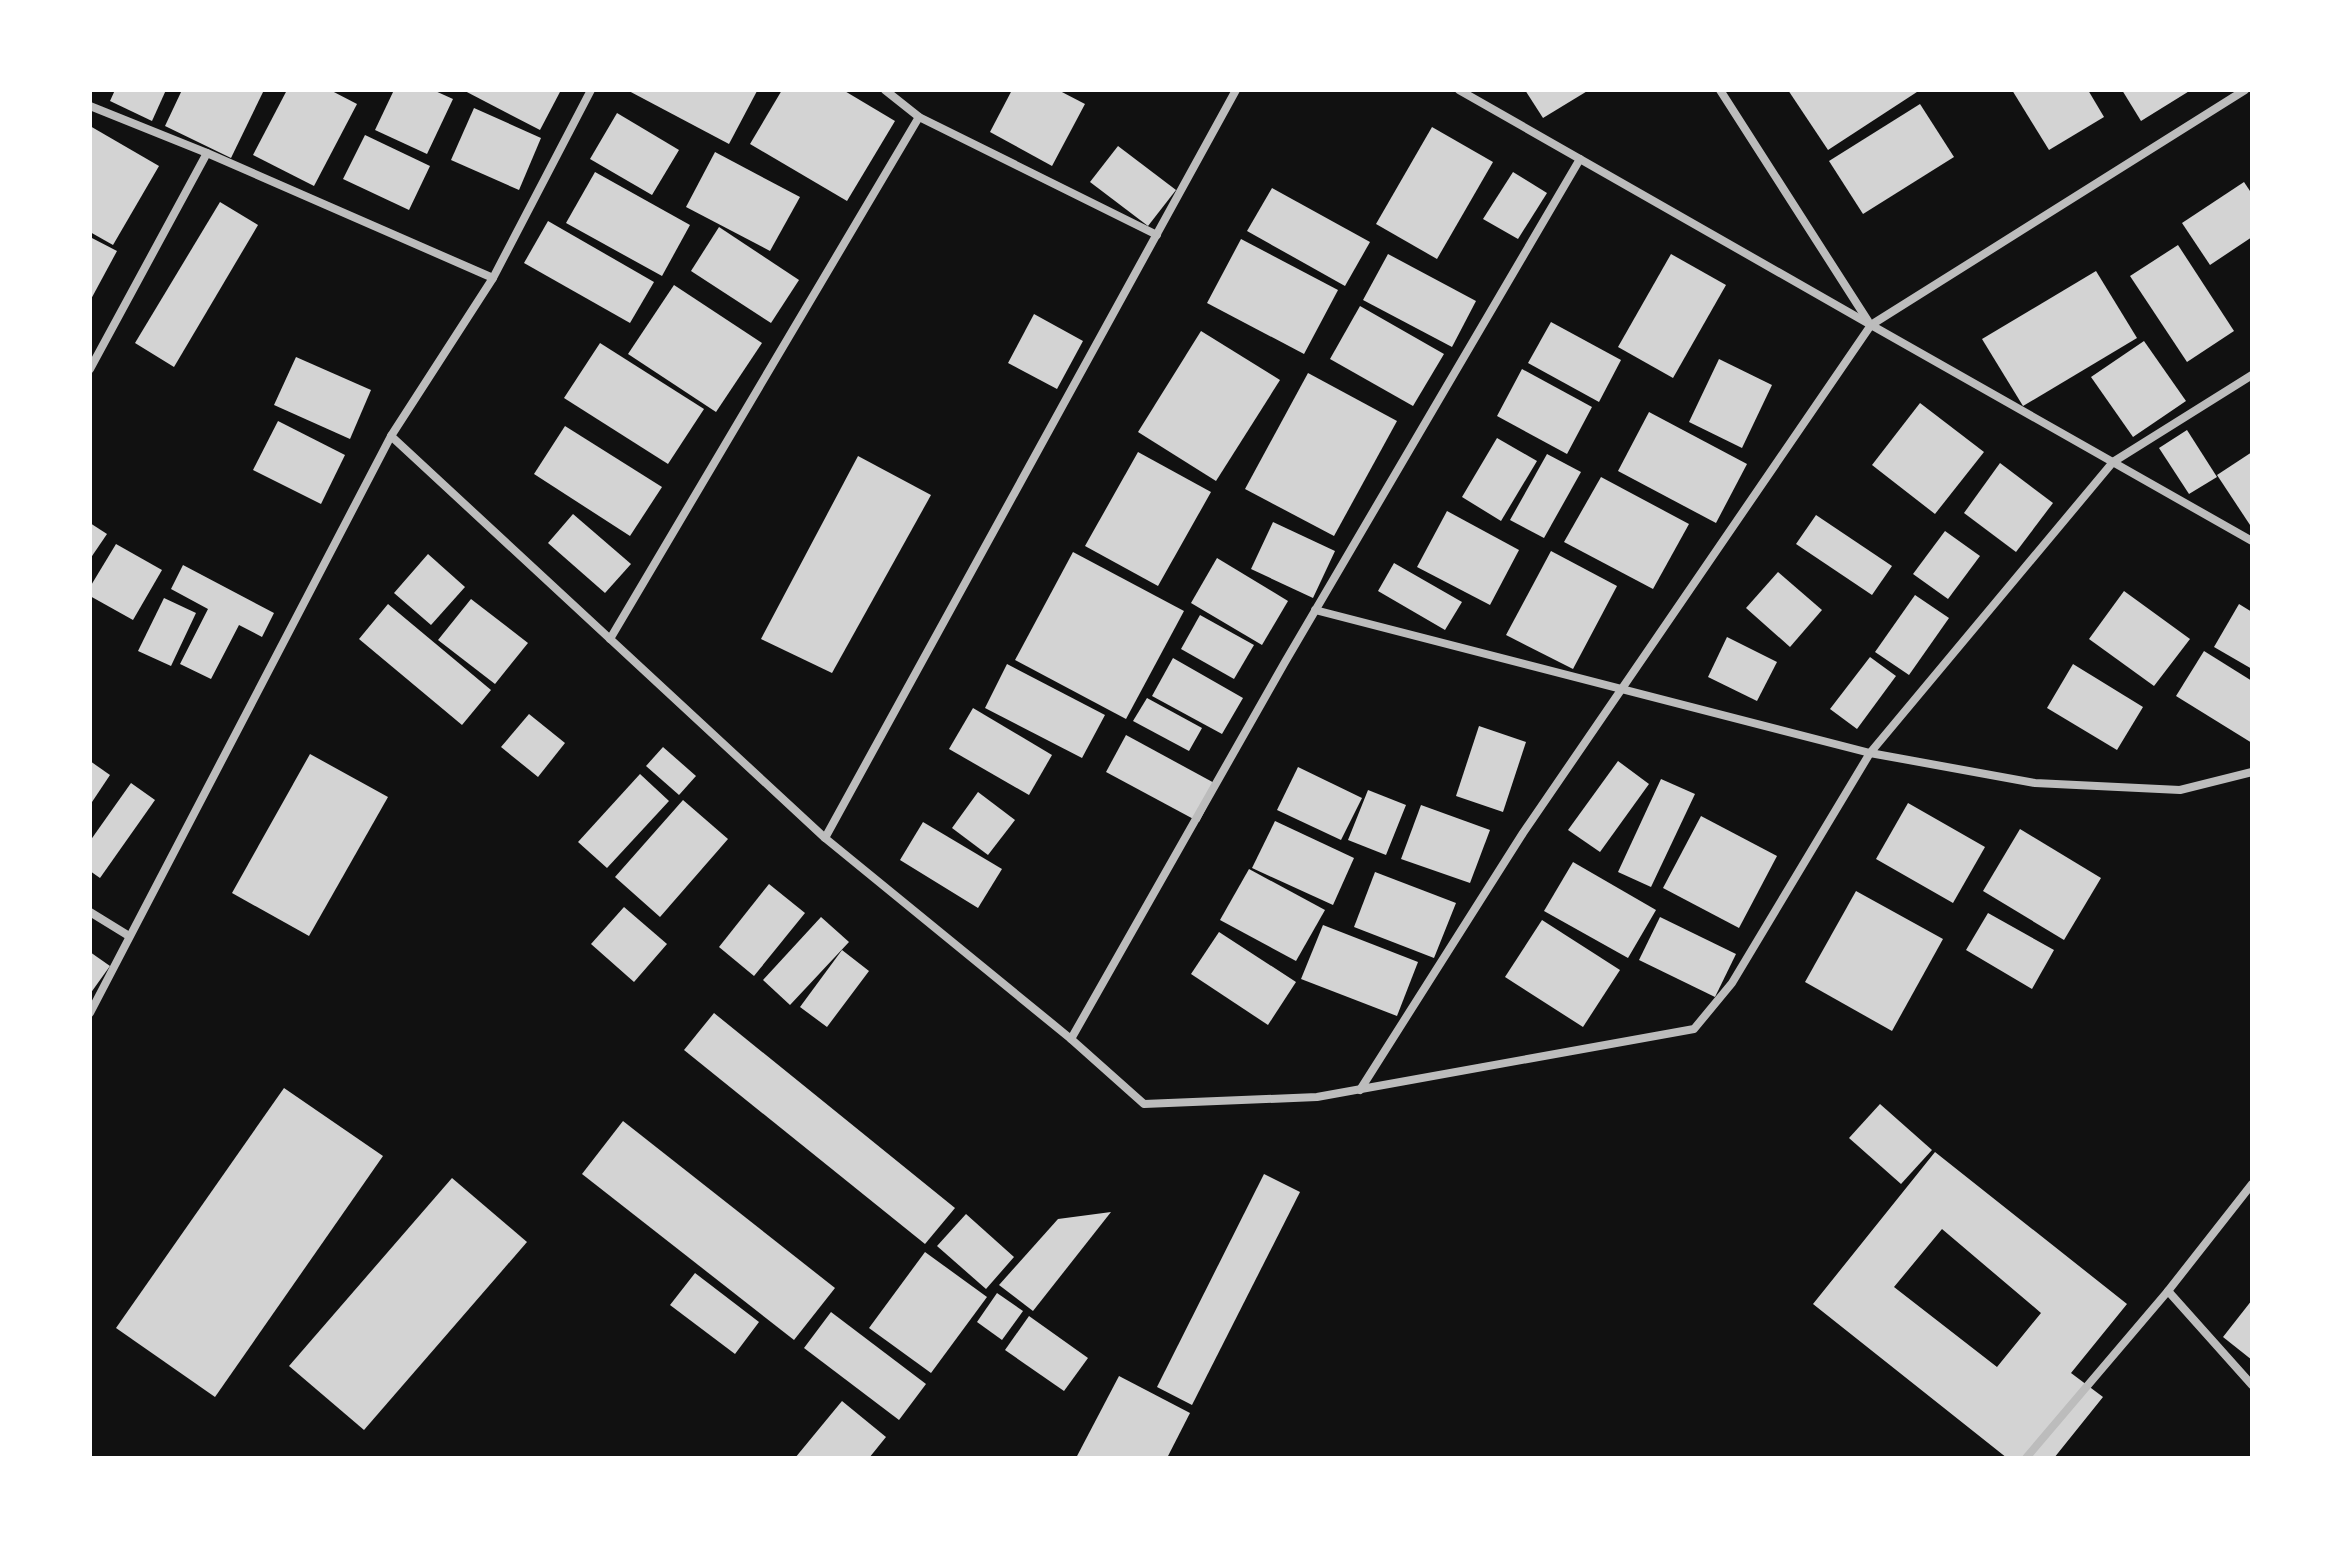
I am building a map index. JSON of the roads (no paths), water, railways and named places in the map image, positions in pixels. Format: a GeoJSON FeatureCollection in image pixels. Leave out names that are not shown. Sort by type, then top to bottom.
{"type":"FeatureCollection","features":[{"type":"Feature","properties":{"kind":"street"},"geometry":{"type":"LineString","coordinates":[[90,1013],[391,436],[493,278],[591,90]]}},
{"type":"Feature","properties":{"kind":"street"},"geometry":{"type":"LineString","coordinates":[[885,90],[919,117],[1157,235]]}},
{"type":"Feature","properties":{"kind":"street"},"geometry":{"type":"LineString","coordinates":[[825,838],[1236,90]]}},
{"type":"Feature","properties":{"kind":"street"},"geometry":{"type":"LineString","coordinates":[[1459,90],[2252,541]]}},
{"type":"Feature","properties":{"kind":"street"},"geometry":{"type":"LineString","coordinates":[[1720,90],[1871,325]]}},
{"type":"Feature","properties":{"kind":"street"},"geometry":{"type":"LineString","coordinates":[[1360,1090],[1523,833],[1871,325],[2241,91]]}},
{"type":"Feature","properties":{"kind":"street"},"geometry":{"type":"LineString","coordinates":[[90,106],[207,153],[493,278]]}},
{"type":"Feature","properties":{"kind":"street"},"geometry":{"type":"LineString","coordinates":[[610,639],[919,117]]}},
{"type":"Feature","properties":{"kind":"street"},"geometry":{"type":"LineString","coordinates":[[90,369],[207,153]]}},
{"type":"Feature","properties":{"kind":"street"},"geometry":{"type":"LineString","coordinates":[[1071,1039],[1315,610],[1580,159]]}},
{"type":"Feature","properties":{"kind":"street"},"geometry":{"type":"LineString","coordinates":[[391,436],[825,838],[1071,1039],[1144,1104],[1317,1097],[1694,1029],[1732,983],[1870,753],[2113,462],[2252,375]]}},
{"type":"Feature","properties":{"kind":"street"},"geometry":{"type":"LineString","coordinates":[[1315,610],[1870,753],[2035,783],[2180,790],[2252,772]]}},
{"type":"Feature","properties":{"kind":"street"},"geometry":{"type":"LineString","coordinates":[[90,912],[129,936]]}},
{"type":"Feature","properties":{"kind":"street"},"geometry":{"type":"LineString","coordinates":[[2026,1458],[2168,1291],[2252,1184]]}},
{"type":"Feature","properties":{"kind":"street"},"geometry":{"type":"LineString","coordinates":[[2168,1291],[2252,1385]]}}]}
